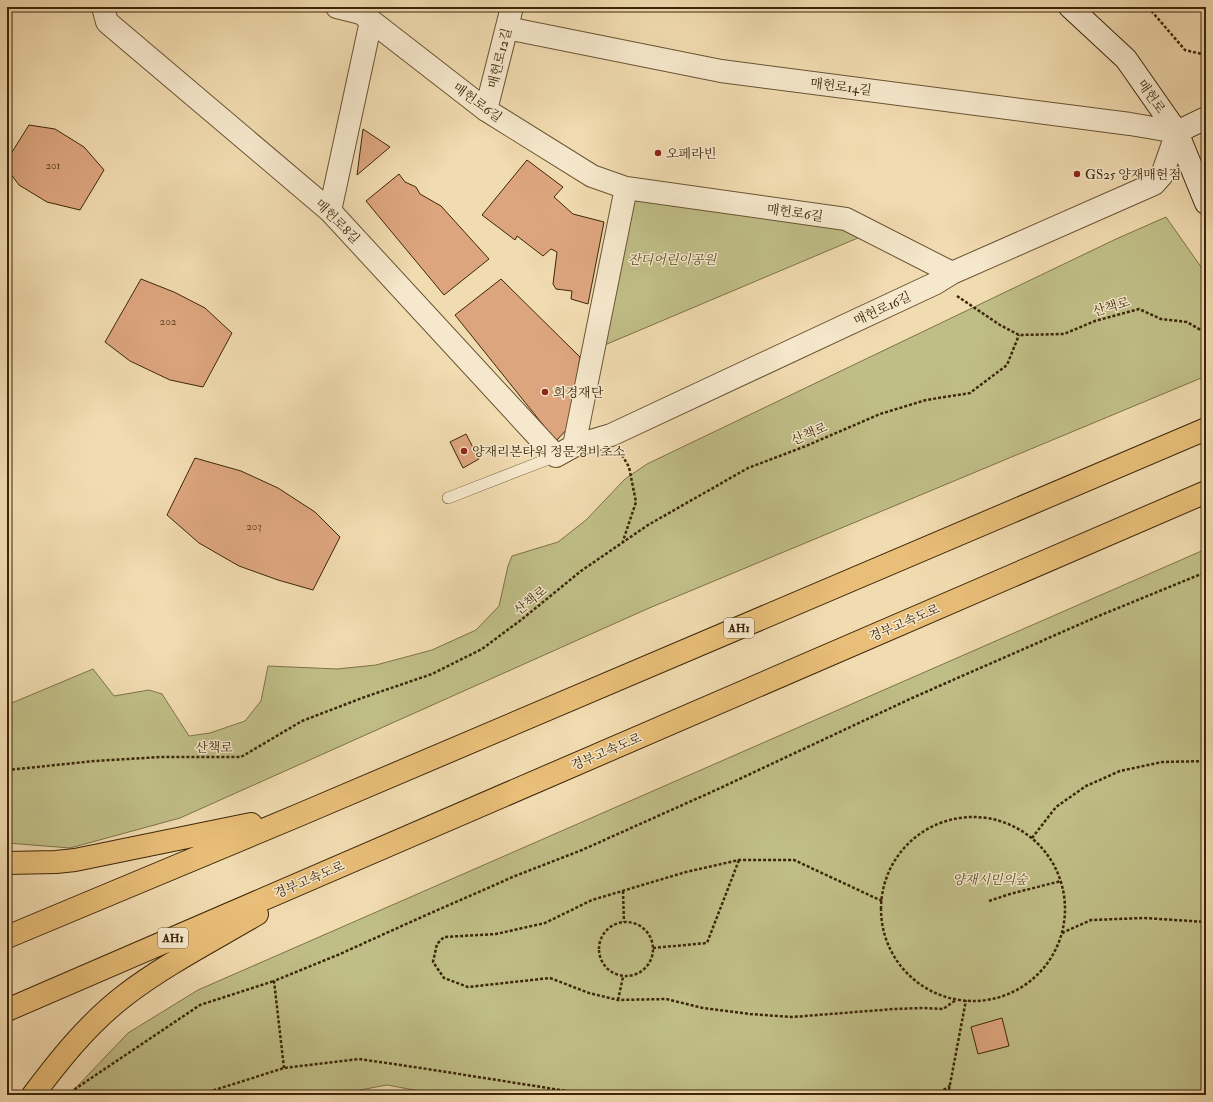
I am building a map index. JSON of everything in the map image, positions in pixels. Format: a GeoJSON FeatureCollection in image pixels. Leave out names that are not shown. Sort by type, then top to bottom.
{"type":"FeatureCollection","features":[{"type":"Feature","properties":{"kind":"highway","name":"AH1"},"geometry":{"type":"LineString","coordinates":[[7,937],[299,815],[1206,429]]}},
{"type":"Feature","properties":{"kind":"highway","name":"경부고속도로"},"geometry":{"type":"LineString","coordinates":[[7,1010],[1206,492]]}},
{"type":"Feature","properties":{"kind":"highway"},"geometry":{"type":"LineString","coordinates":[[7,862],[56,862],[75,860],[299,815]]}},
{"type":"Feature","properties":{"kind":"highway"},"geometry":{"type":"LineString","coordinates":[[33,1095],[75,1042],[93,1023],[123,996],[154,975],[338,866]]}},
{"type":"Feature","properties":{"kind":"street","name":"매헌로8길"},"geometry":{"type":"LineString","coordinates":[[103,7],[107,22],[330,211],[565,451]]}},
{"type":"Feature","properties":{"kind":"street","name":"매헌로6길"},"geometry":{"type":"LineString","coordinates":[[337,7],[361,13],[486,110],[592,176],[626,188],[846,219],[952,273]]}},
{"type":"Feature","properties":{"kind":"street","name":"매헌로12길"},"geometry":{"type":"LineString","coordinates":[[486,110],[512,7]]}},
{"type":"Feature","properties":{"kind":"street","name":"매헌로"},"geometry":{"type":"LineString","coordinates":[[1070,7],[1126,59],[1177,132],[1206,203]]}},
{"type":"Feature","properties":{"kind":"street"},"geometry":{"type":"LineString","coordinates":[[330,211],[371,21]]}},
{"type":"Feature","properties":{"kind":"street","name":"매헌로14길"},"geometry":{"type":"LineString","coordinates":[[507,28],[721,71],[1130,124],[1177,132]]}},
{"type":"Feature","properties":{"kind":"street"},"geometry":{"type":"LineString","coordinates":[[1177,132],[1206,118]]}},
{"type":"Feature","properties":{"kind":"street","name":"매헌로16길"},"geometry":{"type":"LineString","coordinates":[[565,451],[611,436],[934,284],[952,273],[1154,184],[1162,175],[1177,132]]}},
{"type":"Feature","properties":{"kind":"street"},"geometry":{"type":"LineString","coordinates":[[565,451],[626,188]]}},
{"type":"Feature","properties":{"kind":"lane"},"geometry":{"type":"LineString","coordinates":[[448,498],[565,451]]}},
{"type":"Feature","properties":{"kind":"path"},"geometry":{"type":"LineString","coordinates":[[1148,7],[1185,50],[1206,56]]}},
{"type":"Feature","properties":{"kind":"path","name":"산책로"},"geometry":{"type":"LineString","coordinates":[[934,284],[952,292],[1000,325],[1019,335],[1064,334],[1095,321],[1139,309],[1161,318],[1187,322],[1206,333]]}},
{"type":"Feature","properties":{"kind":"path","name":"산책로"},"geometry":{"type":"LineString","coordinates":[[7,770],[95,761],[160,757],[241,757],[302,721],[362,698],[432,674],[482,649],[521,620],[581,571],[623,542],[648,525],[748,468],[806,446],[880,414],[926,400],[970,393],[1007,365],[1019,335]]}},
{"type":"Feature","properties":{"kind":"path"},"geometry":{"type":"LineString","coordinates":[[611,436],[629,467],[636,502],[623,542]]}},
{"type":"Feature","properties":{"kind":"path"},"geometry":{"type":"LineString","coordinates":[[66,1095],[200,1005],[274,981],[340,954],[422,916],[515,876],[582,850],[738,780],[912,698],[1101,615],[1206,572]]}},
{"type":"Feature","properties":{"kind":"path"},"geometry":{"type":"LineString","coordinates":[[1032,838],[1056,807],[1086,786],[1120,771],[1162,762],[1206,761]]}},
{"type":"Feature","properties":{"kind":"path"},"geometry":{"type":"LineString","coordinates":[[962,818],[987,818],[1011,825],[1032,838],[1050,858],[1061,881],[1065,907],[1062,933],[1051,958],[1033,979],[1010,994],[983,1001],[956,1000],[930,991],[908,975],[892,953],[883,928],[882,901],[887,876],[899,854],[916,836],[938,824],[962,818]]}},
{"type":"Feature","properties":{"kind":"path"},"geometry":{"type":"LineString","coordinates":[[882,901],[794,860],[739,860],[686,872],[592,900],[545,922],[496,934],[444,937],[437,944],[433,962],[444,978],[468,987],[550,978],[589,993],[618,1000],[666,999],[703,1008],[750,1014],[792,1017],[894,1008],[943,1009],[956,1000]]}},
{"type":"Feature","properties":{"kind":"path"},"geometry":{"type":"LineString","coordinates":[[653,948],[707,943],[739,860]]}},
{"type":"Feature","properties":{"kind":"path"},"geometry":{"type":"LineString","coordinates":[[989,901],[1061,881]]}},
{"type":"Feature","properties":{"kind":"path"},"geometry":{"type":"LineString","coordinates":[[623,891],[624,922]]}},
{"type":"Feature","properties":{"kind":"path"},"geometry":{"type":"LineString","coordinates":[[1062,933],[1091,920],[1144,918],[1206,922]]}},
{"type":"Feature","properties":{"kind":"path"},"geometry":{"type":"LineString","coordinates":[[624,922],[632,922],[640,926],[652,939],[652,957],[648,966],[641,972],[632,976],[614,974],[607,969],[601,961],[598,952],[602,935],[608,928],[615,924],[624,922]]}},
{"type":"Feature","properties":{"kind":"path"},"geometry":{"type":"LineString","coordinates":[[618,1000],[623,976]]}},
{"type":"Feature","properties":{"kind":"path"},"geometry":{"type":"LineString","coordinates":[[274,981],[284,1068]]}},
{"type":"Feature","properties":{"kind":"path"},"geometry":{"type":"LineString","coordinates":[[948,1095],[966,1000]]}},
{"type":"Feature","properties":{"kind":"path"},"geometry":{"type":"LineString","coordinates":[[199,1095],[284,1068],[359,1059],[592,1095]]}},
{"type":"Feature","properties":{"kind":"path"},"geometry":{"type":"LineString","coordinates":[[935,1095],[950,1086]]}},
{"type":"Feature","properties":{"kind":"green space","name":"잔디어린이공원"},"geometry":{"type":"Polygon","coordinates":[[[629,199],[841,226],[865,235],[600,347],[629,199]]]}},
{"type":"Feature","properties":{"kind":"green space"},"geometry":{"type":"Polygon","coordinates":[[[1166,217],[1206,274],[1206,376],[647,609],[180,818],[70,848],[7,843],[7,705],[93,669],[114,696],[149,690],[162,694],[189,736],[210,733],[245,721],[261,701],[268,666],[337,669],[376,665],[432,650],[476,630],[499,606],[508,566],[512,556],[558,542],[586,520],[625,479],[647,464],[1116,239],[1166,217]]]}},
{"type":"Feature","properties":{"kind":"green space","name":"양재시민의숲"},"geometry":{"type":"Polygon","coordinates":[[[1206,549],[1206,1095],[441,1095],[387,1085],[333,1095],[69,1095],[128,1033],[198,990],[1206,549]]]}},
{"type":"Feature","properties":{"kind":"building"},"geometry":{"type":"Polygon","coordinates":[[[29,125],[55,129],[84,147],[104,170],[80,210],[47,202],[19,185],[7,169],[7,160],[29,125]]]}},
{"type":"Feature","properties":{"kind":"building"},"geometry":{"type":"Polygon","coordinates":[[[363,129],[390,147],[357,175],[363,129]]]}},
{"type":"Feature","properties":{"kind":"building"},"geometry":{"type":"Polygon","coordinates":[[[527,160],[563,187],[554,197],[573,214],[604,222],[588,304],[571,299],[572,291],[556,289],[553,284],[557,252],[551,249],[543,256],[517,236],[515,240],[482,215],[527,160]]]}},
{"type":"Feature","properties":{"kind":"building"},"geometry":{"type":"Polygon","coordinates":[[[399,174],[405,182],[416,187],[420,194],[441,206],[489,259],[444,295],[366,201],[399,174]]]}},
{"type":"Feature","properties":{"kind":"building"},"geometry":{"type":"Polygon","coordinates":[[[141,279],[174,292],[205,308],[232,333],[203,387],[170,380],[130,361],[105,342],[141,279]]]}},
{"type":"Feature","properties":{"kind":"building","name":"희경재단"},"geometry":{"type":"Polygon","coordinates":[[[501,279],[580,357],[569,427],[556,441],[455,315],[501,279]]]}},
{"type":"Feature","properties":{"kind":"building","name":"양재리본타워 정문경비초소"},"geometry":{"type":"Polygon","coordinates":[[[466,434],[479,459],[463,468],[450,442],[466,434]]]}},
{"type":"Feature","properties":{"kind":"building"},"geometry":{"type":"Polygon","coordinates":[[[195,458],[241,471],[278,488],[315,512],[340,537],[313,590],[278,580],[239,566],[199,543],[167,515],[195,458]]]}},
{"type":"Feature","properties":{"kind":"building"},"geometry":{"type":"Polygon","coordinates":[[[1002,1018],[1009,1046],[978,1054],[971,1027],[1002,1018]]]}},
{"type":"Feature","properties":{"kind":"place","name":"오페라빈"},"geometry":{"type":"Point","coordinates":[658,153]}},
{"type":"Feature","properties":{"kind":"place","name":"GS25 양재매헌점"},"geometry":{"type":"Point","coordinates":[1077,174]}},
{"type":"Feature","properties":{"kind":"place","name":"희경재단"},"geometry":{"type":"Point","coordinates":[545,392]}},
{"type":"Feature","properties":{"kind":"place","name":"양재리본타워 정문경비초소"},"geometry":{"type":"Point","coordinates":[464,451]}}]}
